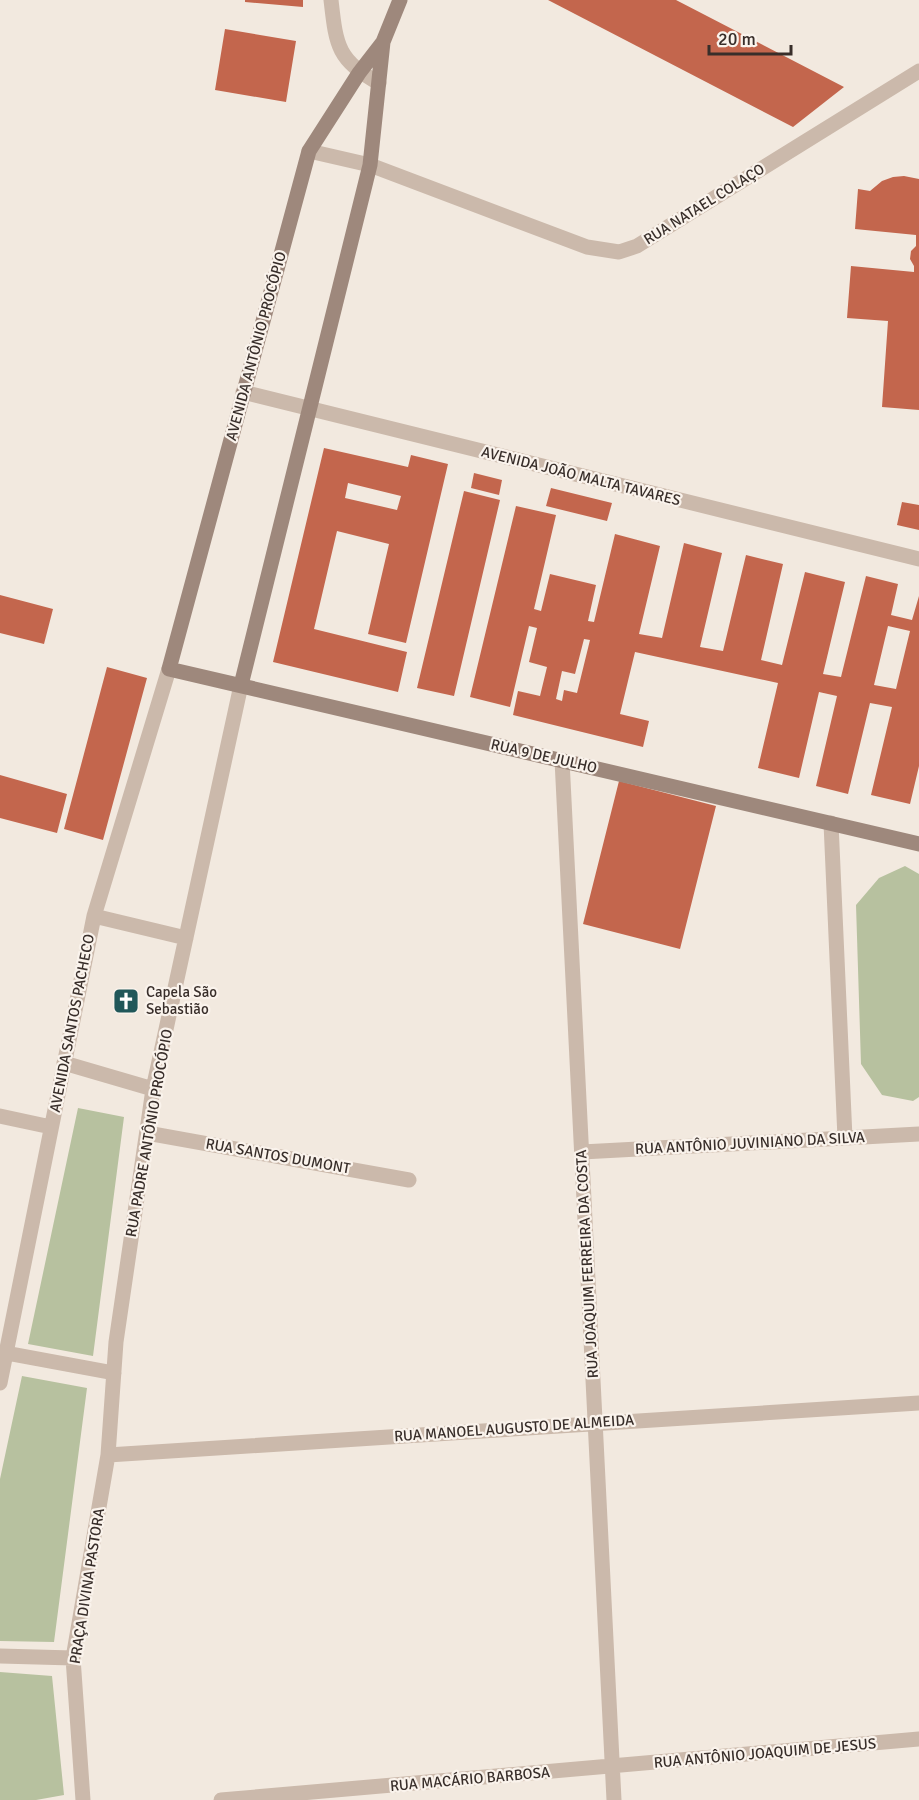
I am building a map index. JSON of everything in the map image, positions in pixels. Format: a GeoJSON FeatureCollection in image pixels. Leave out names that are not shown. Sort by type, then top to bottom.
{"type":"FeatureCollection","features":[{"type":"Feature","properties":{"kind":"street"},"geometry":{"type":"LineString","coordinates":[[331,0],[334,35],[341,53],[359,73],[379,83]]}},
{"type":"Feature","properties":{"kind":"street","name":"AVENIDA ANTÔNIO PROCÓPIO"},"geometry":{"type":"LineString","coordinates":[[169,669],[309,151],[359,73],[383,42],[400,0]]}},
{"type":"Feature","properties":{"kind":"street","name":"AVENIDA ANTÔNIO PROCÓPIO"},"geometry":{"type":"LineString","coordinates":[[241,685],[370,165],[383,42]]}},
{"type":"Feature","properties":{"kind":"street","name":"RUA NATAEL COLAÇO"},"geometry":{"type":"LineString","coordinates":[[309,151],[370,165],[587,247],[619,252],[637,246],[919,71]]}},
{"type":"Feature","properties":{"kind":"street","name":"AVENIDA JOÃO MALTA TAVARES"},"geometry":{"type":"LineString","coordinates":[[243,392],[919,559]]}},
{"type":"Feature","properties":{"kind":"street","name":"RUA 9 DE JULHO"},"geometry":{"type":"LineString","coordinates":[[169,669],[919,844]]}},
{"type":"Feature","properties":{"kind":"street","name":"AVENIDA SANTOS PACHECO"},"geometry":{"type":"LineString","coordinates":[[0,1383],[94,916],[169,669]]}},
{"type":"Feature","properties":{"kind":"street","name":"RUA PADRE ANTÔNIO PROCÓPIO"},"geometry":{"type":"LineString","coordinates":[[114,1373],[116,1342],[153,1089],[241,685]]}},
{"type":"Feature","properties":{"kind":"street","name":"RUA JOAQUIM FERREIRA DA COSTA"},"geometry":{"type":"LineString","coordinates":[[562,760],[614,1800]]}},
{"type":"Feature","properties":{"kind":"street"},"geometry":{"type":"LineString","coordinates":[[831,823],[845,1138]]}},
{"type":"Feature","properties":{"kind":"street"},"geometry":{"type":"LineString","coordinates":[[94,916],[186,938]]}},
{"type":"Feature","properties":{"kind":"street"},"geometry":{"type":"LineString","coordinates":[[64,1063],[153,1089]]}},
{"type":"Feature","properties":{"kind":"street"},"geometry":{"type":"LineString","coordinates":[[0,1116],[51,1127]]}},
{"type":"Feature","properties":{"kind":"street","name":"RUA SANTOS DUMONT"},"geometry":{"type":"LineString","coordinates":[[147,1133],[409,1180]]}},
{"type":"Feature","properties":{"kind":"street","name":"RUA ANTÔNIO JUVINIANO DA SILVA"},"geometry":{"type":"LineString","coordinates":[[582,1152],[919,1134]]}},
{"type":"Feature","properties":{"kind":"street"},"geometry":{"type":"LineString","coordinates":[[6,1353],[114,1373]]}},
{"type":"Feature","properties":{"kind":"street","name":"PRAÇA DIVINA PASTORA"},"geometry":{"type":"LineString","coordinates":[[83,1800],[73,1658],[108,1455],[114,1373]]}},
{"type":"Feature","properties":{"kind":"street","name":"RUA MANOEL AUGUSTO DE ALMEIDA"},"geometry":{"type":"LineString","coordinates":[[108,1455],[919,1402]]}},
{"type":"Feature","properties":{"kind":"street"},"geometry":{"type":"LineString","coordinates":[[0,1656],[73,1658]]}},
{"type":"Feature","properties":{"kind":"street","name":"RUA ANTÔNIO JOAQUIM DE JESUS"},"geometry":{"type":"LineString","coordinates":[[612,1767],[919,1739]]}},
{"type":"Feature","properties":{"kind":"street","name":"RUA MACÁRIO BARBOSA"},"geometry":{"type":"LineString","coordinates":[[221,1800],[383,1793],[612,1767]]}},
{"type":"Feature","properties":{"kind":"green space"},"geometry":{"type":"Polygon","coordinates":[[[905,866],[919,874],[919,1097],[913,1101],[882,1095],[861,1064],[856,905],[879,878],[905,866]]]}},
{"type":"Feature","properties":{"kind":"green space"},"geometry":{"type":"Polygon","coordinates":[[[78,1108],[124,1117],[93,1356],[28,1344],[78,1108]]]}},
{"type":"Feature","properties":{"kind":"green space"},"geometry":{"type":"Polygon","coordinates":[[[22,1376],[87,1388],[54,1642],[0,1641],[0,1479],[22,1376]]]}},
{"type":"Feature","properties":{"kind":"green space"},"geometry":{"type":"Polygon","coordinates":[[[0,1672],[52,1676],[64,1795],[36,1800],[0,1800],[0,1672]]]}},
{"type":"Feature","properties":{"kind":"building"},"geometry":{"type":"Polygon","coordinates":[[[245,0],[303,0],[303,7],[245,2],[245,0]]]}},
{"type":"Feature","properties":{"kind":"building"},"geometry":{"type":"Polygon","coordinates":[[[548,0],[676,0],[844,87],[793,127],[548,0]]]}},
{"type":"Feature","properties":{"kind":"building"},"geometry":{"type":"Polygon","coordinates":[[[225,29],[296,41],[286,102],[215,90],[225,29]]]}},
{"type":"Feature","properties":{"kind":"building"},"geometry":{"type":"Polygon","coordinates":[[[904,176],[919,179],[919,410],[882,407],[888,321],[847,318],[851,266],[914,272],[910,259],[911,251],[916,246],[916,235],[855,229],[858,189],[870,191],[882,181],[904,176]]]}},
{"type":"Feature","properties":{"kind":"building"},"geometry":{"type":"Polygon","coordinates":[[[324,448],[408,467],[411,455],[448,464],[406,643],[368,634],[389,544],[337,531],[314,629],[407,652],[398,692],[273,662],[324,448]],[[348,483],[345,498],[397,510],[401,496],[348,483]]]}},
{"type":"Feature","properties":{"kind":"building"},"geometry":{"type":"Polygon","coordinates":[[[474,473],[502,480],[499,495],[471,488],[474,473]]]}},
{"type":"Feature","properties":{"kind":"building"},"geometry":{"type":"Polygon","coordinates":[[[551,488],[612,503],[607,521],[546,506],[551,488]]]}},
{"type":"Feature","properties":{"kind":"building"},"geometry":{"type":"Polygon","coordinates":[[[464,491],[500,500],[454,696],[417,688],[464,491]]]}},
{"type":"Feature","properties":{"kind":"building"},"geometry":{"type":"Polygon","coordinates":[[[902,502],[919,505],[919,530],[897,525],[902,502]]]}},
{"type":"Feature","properties":{"kind":"building"},"geometry":{"type":"Polygon","coordinates":[[[516,506],[556,515],[534,609],[541,611],[550,574],[596,585],[588,621],[594,622],[615,534],[660,546],[639,634],[662,638],[684,543],[722,553],[700,647],[723,651],[746,555],[783,564],[761,660],[782,665],[805,572],[845,582],[823,674],[841,677],[866,576],[898,584],[891,615],[912,620],[919,596],[919,766],[910,804],[871,795],[892,707],[870,703],[848,794],[816,786],[837,696],[819,692],[799,778],[758,768],[778,683],[635,652],[620,714],[649,721],[643,747],[513,715],[518,691],[540,696],[547,667],[529,662],[537,628],[529,626],[510,707],[470,697],[516,506]],[[888,626],[874,685],[896,689],[910,631],[888,626]],[[584,639],[575,674],[562,671],[556,699],[562,701],[564,690],[577,693],[590,640],[584,639]]]}},
{"type":"Feature","properties":{"kind":"building"},"geometry":{"type":"Polygon","coordinates":[[[0,595],[53,609],[44,644],[0,633],[0,595]]]}},
{"type":"Feature","properties":{"kind":"building"},"geometry":{"type":"Polygon","coordinates":[[[107,667],[147,678],[103,840],[64,829],[107,667]]]}},
{"type":"Feature","properties":{"kind":"building"},"geometry":{"type":"Polygon","coordinates":[[[0,775],[67,794],[57,833],[0,818],[0,775]]]}},
{"type":"Feature","properties":{"kind":"building"},"geometry":{"type":"Polygon","coordinates":[[[619,781],[716,806],[680,949],[583,924],[619,781]]]}},
{"type":"Feature","properties":{"kind":"place","name":"Capela São Sebastião"},"geometry":{"type":"Point","coordinates":[126,1001]}}]}
